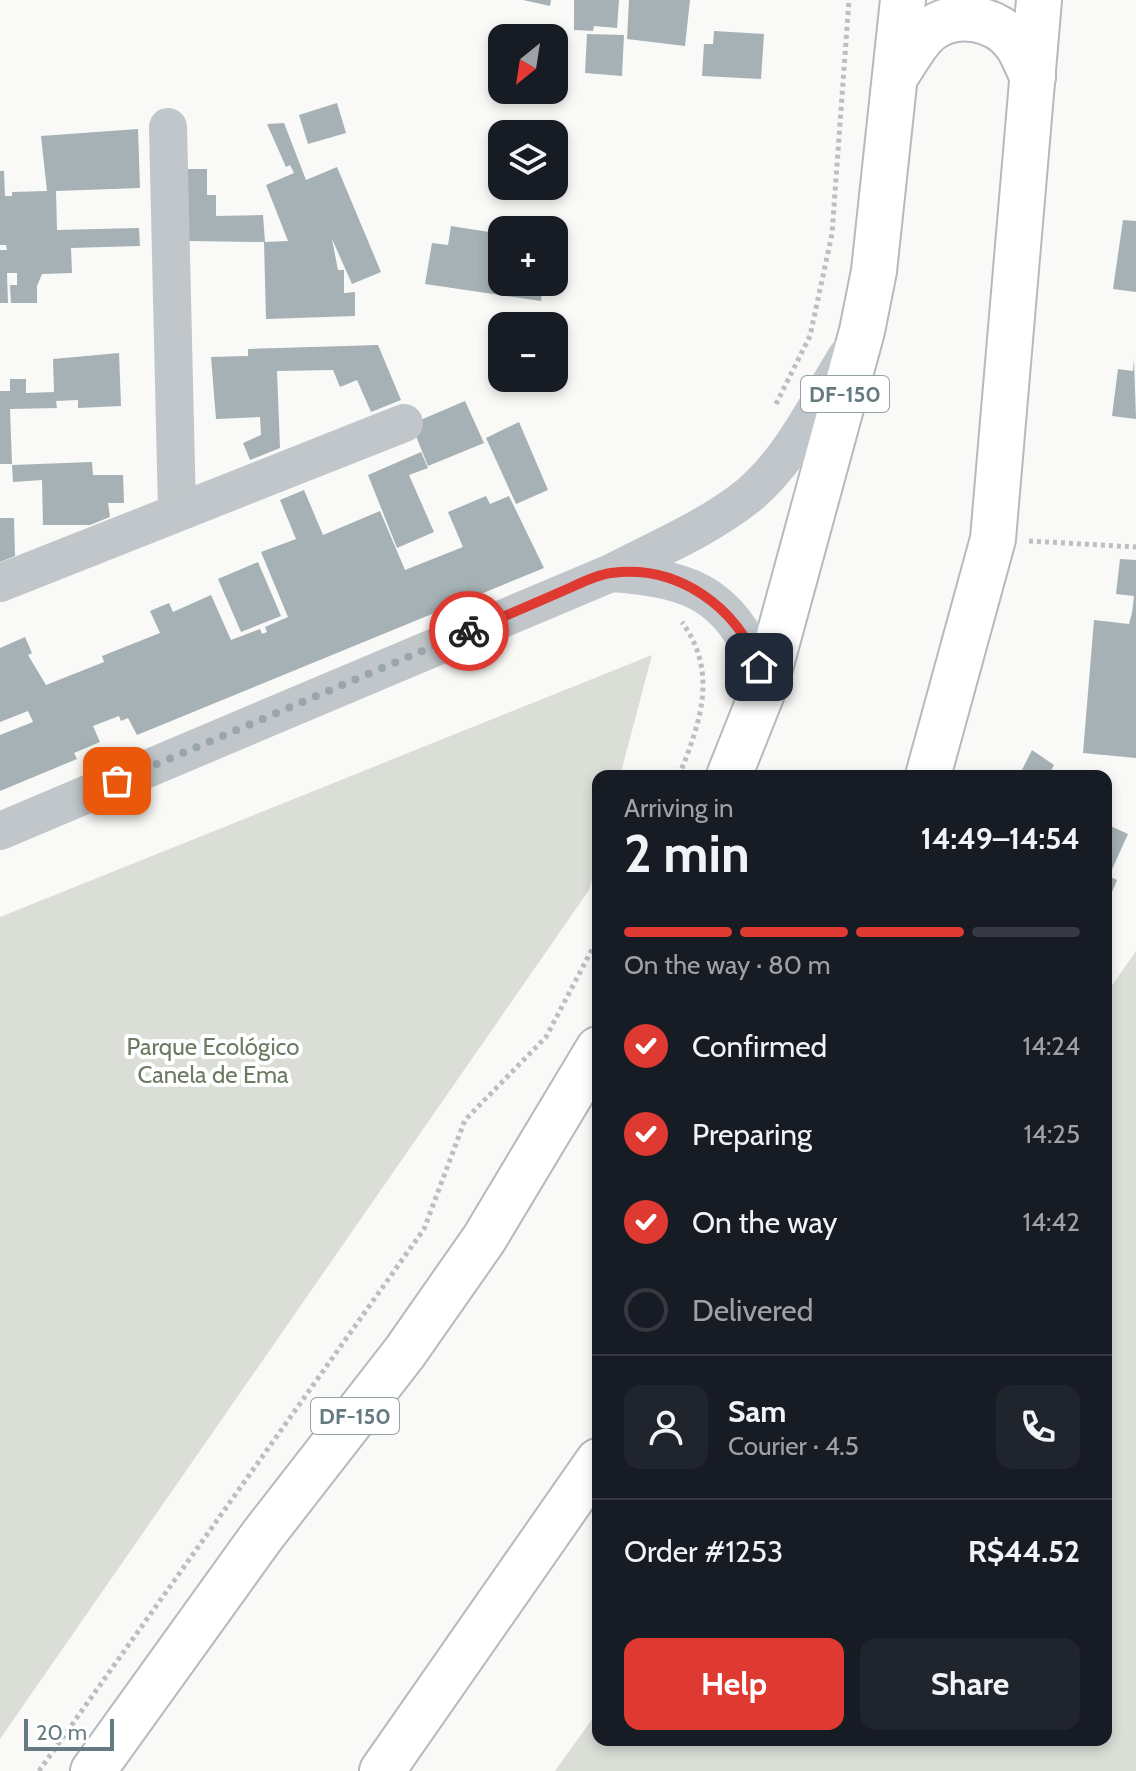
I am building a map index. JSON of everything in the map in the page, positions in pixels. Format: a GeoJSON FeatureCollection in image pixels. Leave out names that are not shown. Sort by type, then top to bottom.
{"type":"FeatureCollection","features":[{"type":"Feature","properties":{"kind":"main road","name":"DF-150"},"geometry":{"type":"LineString","coordinates":[[731,770],[766,683],[862,331],[874,271],[903,0]]}},
{"type":"Feature","properties":{"kind":"main road"},"geometry":{"type":"LineString","coordinates":[[930,770],[993,539],[1039,0]]}},
{"type":"Feature","properties":{"kind":"main road"},"geometry":{"type":"LineString","coordinates":[[897,74],[931,29],[972,19],[1000,29],[1015,42],[1033,77]]}},
{"type":"Feature","properties":{"kind":"main road","name":"DF-150"},"geometry":{"type":"LineString","coordinates":[[93,1771],[475,1252],[592,1059]]}},
{"type":"Feature","properties":{"kind":"main road"},"geometry":{"type":"LineString","coordinates":[[382,1771],[592,1470]]}},
{"type":"Feature","properties":{"kind":"street"},"geometry":{"type":"LineString","coordinates":[[168,127],[177,511]]}},
{"type":"Feature","properties":{"kind":"street"},"geometry":{"type":"LineString","coordinates":[[0,831],[629,574],[749,494],[785,456],[862,331]]}},
{"type":"Feature","properties":{"kind":"street"},"geometry":{"type":"LineString","coordinates":[[0,583],[404,423]]}},
{"type":"Feature","properties":{"kind":"street"},"geometry":{"type":"LineString","coordinates":[[629,574],[698,590],[717,603],[740,627],[766,683]]}},
{"type":"Feature","properties":{"kind":"path"},"geometry":{"type":"LineString","coordinates":[[769,419],[810,336],[832,234],[849,0]]}},
{"type":"Feature","properties":{"kind":"path"},"geometry":{"type":"LineString","coordinates":[[993,539],[1136,547]]}},
{"type":"Feature","properties":{"kind":"path"},"geometry":{"type":"LineString","coordinates":[[629,574],[692,637],[705,673],[698,726],[681,770]]}},
{"type":"Feature","properties":{"kind":"path"},"geometry":{"type":"LineString","coordinates":[[39,1771],[424,1229],[465,1120],[546,1037],[592,949]]}},
{"type":"Feature","properties":{"kind":"green space","name":"Parque Ecológico Canela de Ema"},"geometry":{"type":"Polygon","coordinates":[[[652,655],[622,770],[592,770],[592,879],[589,890],[0,1739],[0,917],[652,655]]]}},
{"type":"Feature","properties":{"kind":"green space"},"geometry":{"type":"Polygon","coordinates":[[[1136,951],[1136,1771],[555,1771],[592,1719],[592,1746],[1112,1746],[1112,985],[1136,951]]]}},
{"type":"Feature","properties":{"kind":"building"},"geometry":{"type":"Polygon","coordinates":[[[523,0],[551,0],[550,6],[523,0]]]}},
{"type":"Feature","properties":{"kind":"building"},"geometry":{"type":"Polygon","coordinates":[[[574,0],[619,0],[617,28],[594,26],[593,31],[574,30],[574,0]]]}},
{"type":"Feature","properties":{"kind":"building"},"geometry":{"type":"Polygon","coordinates":[[[629,0],[690,0],[685,46],[627,39],[629,0]]]}},
{"type":"Feature","properties":{"kind":"building"},"geometry":{"type":"Polygon","coordinates":[[[714,31],[764,34],[761,79],[702,76],[704,44],[713,44],[714,31]]]}},
{"type":"Feature","properties":{"kind":"building"},"geometry":{"type":"Polygon","coordinates":[[[587,34],[624,35],[622,76],[585,73],[587,34]]]}},
{"type":"Feature","properties":{"kind":"building"},"geometry":{"type":"Polygon","coordinates":[[[337,103],[346,133],[308,144],[299,115],[337,103]]]}},
{"type":"Feature","properties":{"kind":"building"},"geometry":{"type":"Polygon","coordinates":[[[284,123],[306,180],[337,167],[381,272],[352,284],[332,239],[338,270],[344,270],[344,293],[355,292],[355,316],[266,319],[264,242],[189,241],[187,169],[207,169],[207,195],[216,195],[216,216],[263,215],[265,242],[288,241],[266,185],[294,173],[290,165],[286,167],[267,124],[284,123]]]}},
{"type":"Feature","properties":{"kind":"building"},"geometry":{"type":"Polygon","coordinates":[[[138,129],[140,188],[56,191],[57,230],[139,228],[140,246],[71,248],[72,273],[42,274],[37,286],[37,303],[11,303],[10,285],[17,285],[17,273],[7,273],[8,303],[0,303],[0,250],[7,250],[6,245],[0,245],[0,171],[4,171],[5,196],[12,196],[12,192],[47,191],[41,136],[138,129]]]}},
{"type":"Feature","properties":{"kind":"building"},"geometry":{"type":"Polygon","coordinates":[[[1123,220],[1136,221],[1136,292],[1113,289],[1123,220]]]}},
{"type":"Feature","properties":{"kind":"building"},"geometry":{"type":"Polygon","coordinates":[[[451,226],[488,232],[488,293],[425,284],[432,243],[448,245],[451,226]]]}},
{"type":"Feature","properties":{"kind":"building"},"geometry":{"type":"Polygon","coordinates":[[[507,296],[542,296],[541,301],[507,296]]]}},
{"type":"Feature","properties":{"kind":"building"},"geometry":{"type":"Polygon","coordinates":[[[378,345],[401,400],[371,412],[357,380],[340,387],[333,370],[277,371],[280,448],[250,460],[243,443],[261,435],[260,417],[216,419],[211,357],[248,356],[248,349],[378,345]]]}},
{"type":"Feature","properties":{"kind":"building"},"geometry":{"type":"Polygon","coordinates":[[[119,353],[121,406],[78,408],[78,400],[56,401],[57,408],[10,409],[12,464],[0,464],[0,391],[10,391],[10,379],[26,379],[26,393],[54,392],[53,359],[119,353]]]}},
{"type":"Feature","properties":{"kind":"building"},"geometry":{"type":"Polygon","coordinates":[[[1134,359],[1136,419],[1112,416],[1118,369],[1133,371],[1134,359]]]}},
{"type":"Feature","properties":{"kind":"building"},"geometry":{"type":"Polygon","coordinates":[[[465,401],[484,443],[428,466],[411,424],[465,401]]]}},
{"type":"Feature","properties":{"kind":"building"},"geometry":{"type":"Polygon","coordinates":[[[519,422],[548,490],[516,504],[486,438],[519,422]]]}},
{"type":"Feature","properties":{"kind":"building"},"geometry":{"type":"Polygon","coordinates":[[[421,452],[428,468],[409,475],[434,532],[397,548],[368,475],[421,452]]]}},
{"type":"Feature","properties":{"kind":"building"},"geometry":{"type":"Polygon","coordinates":[[[92,462],[93,475],[123,475],[124,503],[108,503],[110,517],[90,525],[43,525],[42,480],[13,482],[12,465],[92,462]]]}},
{"type":"Feature","properties":{"kind":"building"},"geometry":{"type":"Polygon","coordinates":[[[304,490],[323,535],[380,511],[405,570],[463,547],[448,512],[486,496],[490,504],[509,496],[544,568],[137,735],[128,718],[121,721],[119,716],[93,726],[100,742],[74,753],[77,759],[0,791],[0,735],[33,722],[28,711],[0,722],[0,648],[25,637],[32,653],[28,655],[46,685],[104,662],[102,656],[160,633],[150,611],[169,603],[173,612],[211,595],[231,640],[260,629],[262,634],[267,632],[265,627],[288,617],[261,552],[296,539],[280,500],[304,490]]]}},
{"type":"Feature","properties":{"kind":"building"},"geometry":{"type":"Polygon","coordinates":[[[0,518],[14,518],[15,556],[0,562],[0,518]]]}},
{"type":"Feature","properties":{"kind":"building"},"geometry":{"type":"Polygon","coordinates":[[[1120,559],[1136,560],[1136,758],[1083,753],[1094,620],[1129,624],[1132,613],[1134,596],[1116,594],[1120,559]]]}},
{"type":"Feature","properties":{"kind":"building"},"geometry":{"type":"Polygon","coordinates":[[[258,562],[281,616],[241,632],[218,579],[258,562]]]}},
{"type":"Feature","properties":{"kind":"building"},"geometry":{"type":"Polygon","coordinates":[[[1032,750],[1054,765],[1051,770],[1022,770],[1032,750]]]}},
{"type":"Feature","properties":{"kind":"building"},"geometry":{"type":"Polygon","coordinates":[[[1112,827],[1128,834],[1112,869],[1112,827]]]}},
{"type":"Feature","properties":{"kind":"way so far"},"geometry":{"type":"LineString","coordinates":[[117,781],[469,631]]}},
{"type":"Feature","properties":{"kind":"route"},"geometry":{"type":"LineString","coordinates":[[469,631],[611,573],[647,575],[698,590],[717,603],[740,627],[759,667]]}}]}
